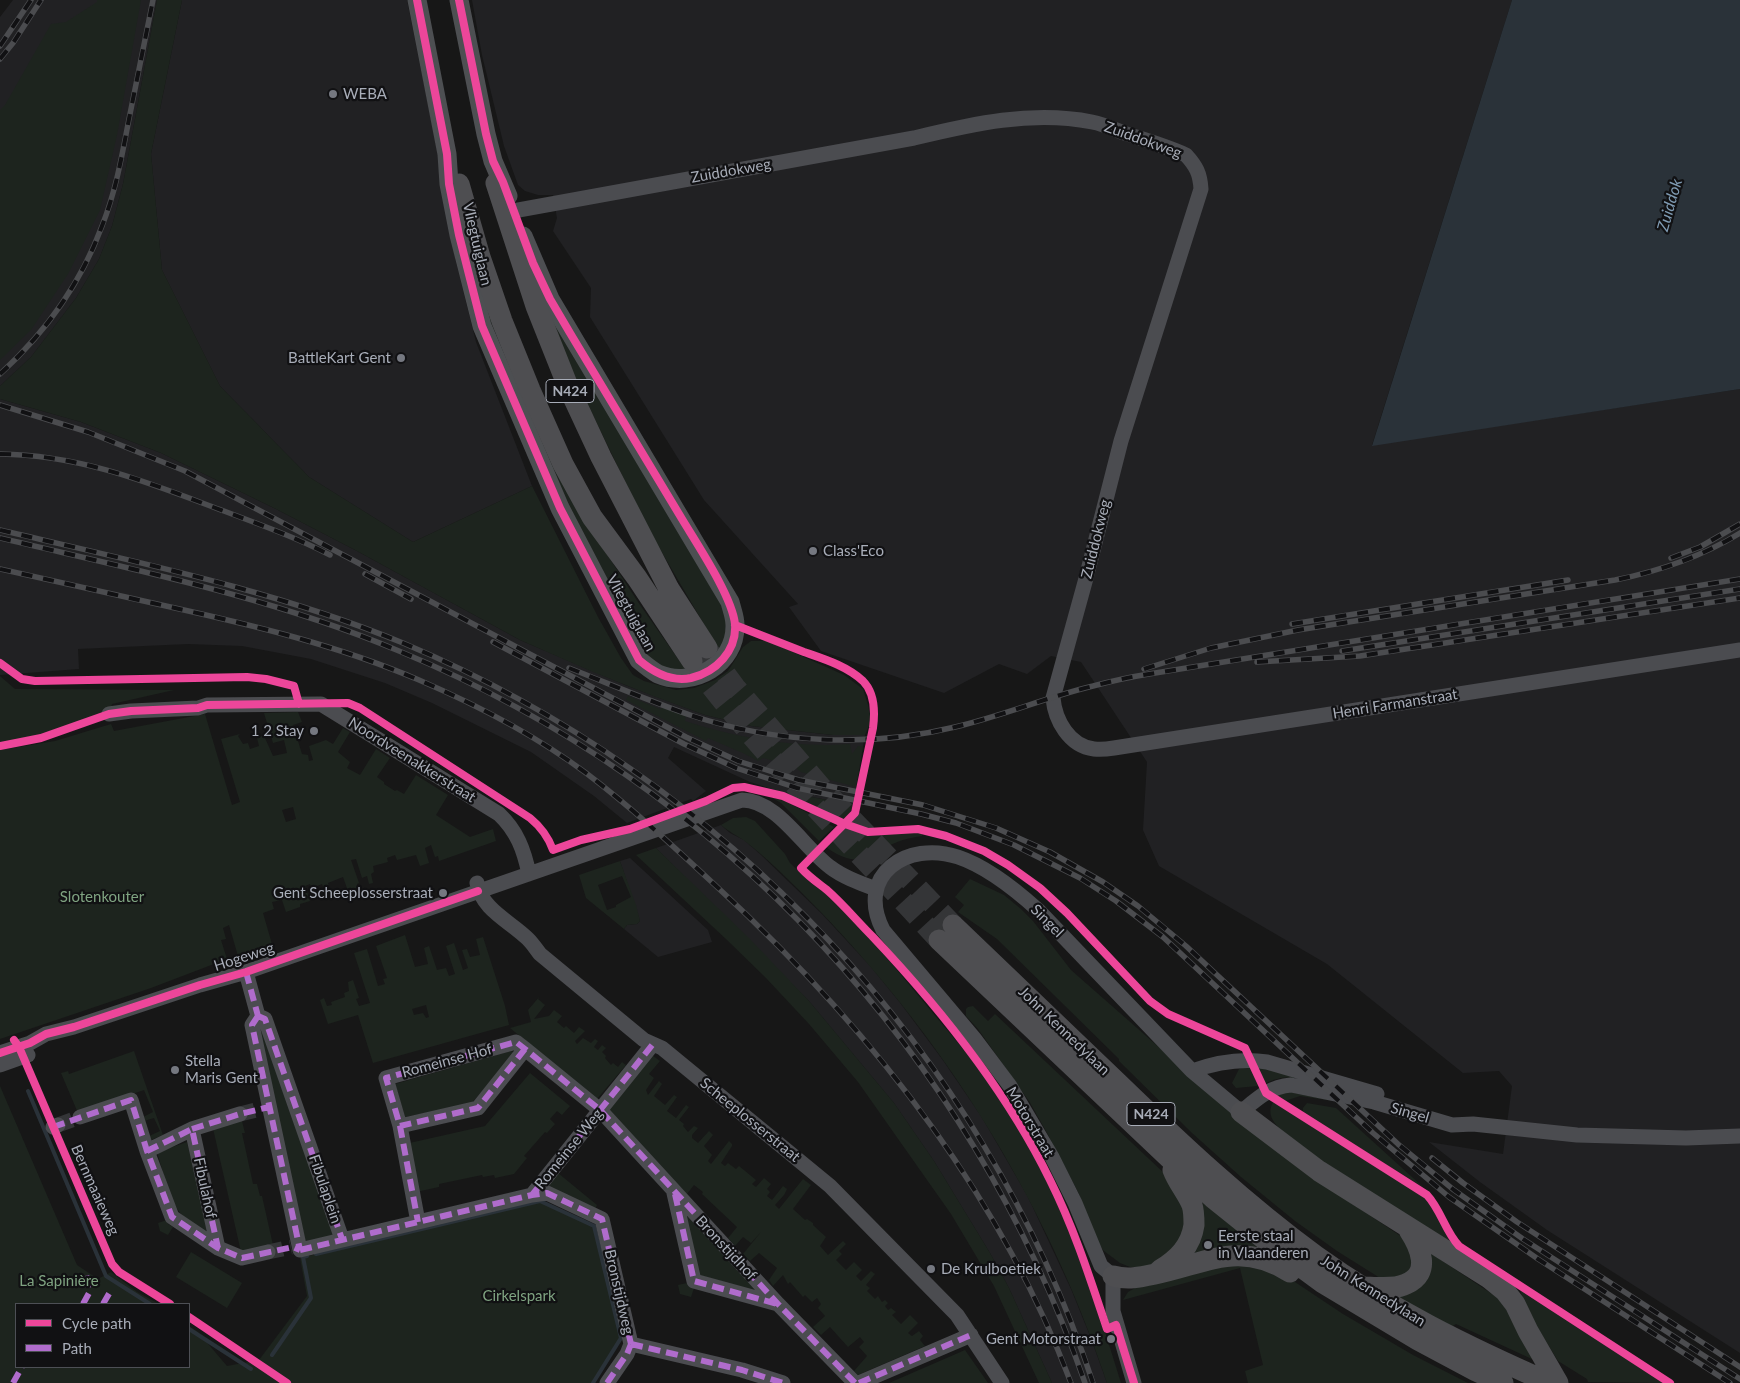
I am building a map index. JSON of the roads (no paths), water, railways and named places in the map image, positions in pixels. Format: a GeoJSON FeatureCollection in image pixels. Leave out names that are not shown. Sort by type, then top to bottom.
{"type":"FeatureCollection","features":[{"type":"Feature","properties":{"kind":"highway","name":"N424"},"geometry":{"type":"LineString","coordinates":[[454,184],[502,320],[530,390],[563,464],[592,517],[636,578],[700,654],[605,465],[567,384],[533,298],[496,183]]}},
{"type":"Feature","properties":{"kind":"highway","name":"John Kennedylaan"},"geometry":{"type":"LineString","coordinates":[[1503,1383],[1418,1340],[1323,1283],[1266,1241],[1169,1158],[946,932],[1191,1153],[1269,1220],[1317,1256],[1363,1287],[1442,1333],[1492,1358],[1550,1383]]}},
{"type":"Feature","properties":{"kind":"highway"},"geometry":{"type":"LineString","coordinates":[[1241,1112],[1319,1171],[1489,1278],[1505,1291],[1558,1383]]}},
{"type":"Feature","properties":{"kind":"highway"},"geometry":{"type":"LineString","coordinates":[[1152,1275],[1172,1263],[1183,1252],[1191,1239],[1194,1222],[1193,1208],[1187,1193],[1176,1178],[1169,1158]]}},
{"type":"Feature","properties":{"kind":"highway"},"geometry":{"type":"LineString","coordinates":[[1363,1287],[1396,1287],[1413,1280],[1422,1265],[1422,1255],[1418,1244],[1407,1228]]}},
{"type":"Feature","properties":{"kind":"highway"},"geometry":{"type":"LineString","coordinates":[[1113,1276],[1129,1279],[1178,1270],[1222,1256],[1238,1255],[1256,1256],[1274,1262],[1295,1275],[1323,1283]]}},
{"type":"Feature","properties":{"kind":"main road","name":"N424"},"geometry":{"type":"LineString","coordinates":[[417,0],[454,184]]}},
{"type":"Feature","properties":{"kind":"main road","name":"Vliegtuiglaan"},"geometry":{"type":"LineString","coordinates":[[454,184],[459,235],[482,326],[560,508],[640,660],[649,669],[671,677],[688,678],[703,674],[718,666],[729,651],[735,626],[730,602],[550,299],[533,263],[503,182],[493,162],[459,0]]}},
{"type":"Feature","properties":{"kind":"main road","name":"N424"},"geometry":{"type":"LineString","coordinates":[[493,162],[496,183]]}},
{"type":"Feature","properties":{"kind":"street","name":"Zuiddokweg"},"geometry":{"type":"LineString","coordinates":[[513,211],[999,121],[1039,118],[1094,122],[1186,155],[1196,166],[1200,176],[1201,189],[1121,441],[1085,582],[1057,680],[1053,698],[1060,723]]}},
{"type":"Feature","properties":{"kind":"street","name":"Henri Farmanstraat"},"geometry":{"type":"LineString","coordinates":[[1060,723],[1069,735],[1081,745],[1094,749],[1114,748],[1740,650]]}},
{"type":"Feature","properties":{"kind":"street","name":"Noordveenakkerstraat"},"geometry":{"type":"LineString","coordinates":[[109,714],[131,711],[198,708],[207,705],[321,704],[499,814],[510,824],[519,840],[529,874]]}},
{"type":"Feature","properties":{"kind":"street","name":"Hogeweg"},"geometry":{"type":"LineString","coordinates":[[0,1053],[30,1043],[46,1034],[74,1027],[200,985],[246,972],[478,886],[529,874],[742,800],[755,801],[779,816],[830,868],[858,883],[876,889]]}},
{"type":"Feature","properties":{"kind":"street","name":"Singel"},"geometry":{"type":"LineString","coordinates":[[876,889],[882,876],[891,866],[909,855],[925,852],[941,853],[959,857],[974,864],[1019,894],[1038,910],[1192,1071],[1241,1112],[1278,1086],[1291,1085],[1374,1102],[1452,1125],[1472,1124],[1577,1135],[1686,1138],[1740,1136]]}},
{"type":"Feature","properties":{"kind":"street","name":"Scheeplosserstraat"},"geometry":{"type":"LineString","coordinates":[[478,886],[488,907],[529,940],[540,954],[644,1040],[662,1048],[830,1186],[950,1307],[971,1335],[1002,1383]]}},
{"type":"Feature","properties":{"kind":"street","name":"Motorstraat"},"geometry":{"type":"LineString","coordinates":[[876,889],[874,906],[883,930],[974,1038],[1010,1086],[1052,1157],[1075,1203],[1101,1266],[1113,1276]]}},
{"type":"Feature","properties":{"kind":"street","name":"Fibulaplein"},"geometry":{"type":"LineString","coordinates":[[246,972],[258,1016],[252,1025],[264,1108],[295,1248],[342,1240],[265,1019],[258,1016]]}},
{"type":"Feature","properties":{"kind":"street","name":"Hogeweg"},"geometry":{"type":"LineString","coordinates":[[0,1065],[34,1053],[74,1027]]}},
{"type":"Feature","properties":{"kind":"street","name":"Romeinse Hof"},"geometry":{"type":"LineString","coordinates":[[418,1222],[400,1126],[386,1078],[516,1042],[600,1110]]}},
{"type":"Feature","properties":{"kind":"street","name":"Romeinse Weg"},"geometry":{"type":"LineString","coordinates":[[342,1240],[532,1195],[653,1044]]}},
{"type":"Feature","properties":{"kind":"street","name":"Romeinse Hof"},"geometry":{"type":"LineString","coordinates":[[400,1126],[478,1108],[525,1050]]}},
{"type":"Feature","properties":{"kind":"street","name":"Singel"},"geometry":{"type":"LineString","coordinates":[[1192,1071],[1209,1065],[1232,1061],[1251,1059],[1268,1062],[1453,1116],[1472,1124]]}},
{"type":"Feature","properties":{"kind":"street","name":"Fibulahof"},"geometry":{"type":"LineString","coordinates":[[80,1117],[131,1100],[147,1151],[172,1217],[218,1248],[242,1258],[268,1252]]}},
{"type":"Feature","properties":{"kind":"street","name":"Bronstijdhof"},"geometry":{"type":"LineString","coordinates":[[600,1110],[778,1304],[855,1383]]}},
{"type":"Feature","properties":{"kind":"street"},"geometry":{"type":"LineString","coordinates":[[147,1151],[192,1129],[240,1114]]}},
{"type":"Feature","properties":{"kind":"street","name":"Fibulahof"},"geometry":{"type":"LineString","coordinates":[[192,1129],[218,1248]]}},
{"type":"Feature","properties":{"kind":"street","name":"Bronstijdhof"},"geometry":{"type":"LineString","coordinates":[[674,1192],[694,1281],[778,1304]]}},
{"type":"Feature","properties":{"kind":"street","name":"Bronstijdweg"},"geometry":{"type":"LineString","coordinates":[[532,1195],[547,1193],[602,1219],[632,1344],[742,1370],[783,1383]]}},
{"type":"Feature","properties":{"kind":"street"},"geometry":{"type":"LineString","coordinates":[[1113,1276],[1113,1311],[1134,1383]]}},
{"type":"Feature","properties":{"kind":"street"},"geometry":{"type":"LineString","coordinates":[[859,1383],[971,1335]]}},
{"type":"Feature","properties":{"kind":"street"},"geometry":{"type":"LineString","coordinates":[[607,1383],[632,1344]]}},
{"type":"Feature","properties":{"kind":"water","name":"Zuiddok"},"geometry":{"type":"Polygon","coordinates":[[[1512,0],[1740,0],[1740,389],[1372,446],[1512,0]]]}},
{"type":"Feature","properties":{"kind":"waterway"},"geometry":{"type":"LineString","coordinates":[[28,1091],[106,1276],[148,1303]]}},
{"type":"Feature","properties":{"kind":"waterway"},"geometry":{"type":"LineString","coordinates":[[316,1254],[540,1201],[594,1226],[621,1338],[593,1383]]}},
{"type":"Feature","properties":{"kind":"waterway"},"geometry":{"type":"LineString","coordinates":[[272,1355],[311,1298],[303,1257],[307,1256]]}},
{"type":"Feature","properties":{"kind":"waterway"},"geometry":{"type":"LineString","coordinates":[[190,1330],[251,1369]]}},
{"type":"Feature","properties":{"kind":"tunnel"},"geometry":{"type":"LineString","coordinates":[[707,649],[735,687],[822,788],[953,925]]}},
{"type":"Feature","properties":{"kind":"tunnel"},"geometry":{"type":"LineString","coordinates":[[692,661],[750,734],[812,804],[939,940]]}},
{"type":"Feature","properties":{"kind":"tunnel"},"geometry":{"type":"LineString","coordinates":[[240,1114],[260,1109]]}},
{"type":"Feature","properties":{"kind":"tunnel"},"geometry":{"type":"LineString","coordinates":[[58,1125],[80,1117]]}},
{"type":"Feature","properties":{"kind":"tunnel"},"geometry":{"type":"LineString","coordinates":[[268,1252],[291,1247]]}},
{"type":"Feature","properties":{"kind":"railway"},"geometry":{"type":"LineString","coordinates":[[0,46],[31,0]]}},
{"type":"Feature","properties":{"kind":"railway"},"geometry":{"type":"LineString","coordinates":[[0,59],[13,43],[41,0]]}},
{"type":"Feature","properties":{"kind":"railway"},"geometry":{"type":"LineString","coordinates":[[0,374],[32,342],[60,306],[84,267],[107,213],[118,173],[153,0]]}},
{"type":"Feature","properties":{"kind":"railway"},"geometry":{"type":"LineString","coordinates":[[0,405],[88,432],[185,471],[686,737],[738,761],[799,780],[923,805],[996,828],[1050,852],[1103,882],[1138,906],[1186,946],[1398,1144],[1454,1190],[1523,1239],[1740,1379]]}},
{"type":"Feature","properties":{"kind":"railway"},"geometry":{"type":"LineString","coordinates":[[0,454],[29,455],[56,459],[109,471],[187,497],[273,530],[330,555]]}},
{"type":"Feature","properties":{"kind":"railway"},"geometry":{"type":"LineString","coordinates":[[1671,558],[1700,547],[1740,524]]}},
{"type":"Feature","properties":{"kind":"railway"},"geometry":{"type":"LineString","coordinates":[[0,530],[255,592],[305,607],[403,643],[520,700],[631,769],[734,849],[828,939],[911,1039],[984,1146],[1045,1261],[1093,1383]]}},
{"type":"Feature","properties":{"kind":"railway"},"geometry":{"type":"LineString","coordinates":[[1144,669],[1211,648],[1298,630],[1615,580],[1664,568],[1680,562],[1725,542],[1740,533]]}},
{"type":"Feature","properties":{"kind":"railway"},"geometry":{"type":"LineString","coordinates":[[0,538],[202,586],[252,600],[302,615],[399,651],[517,707],[627,776],[728,854],[820,944],[903,1042],[975,1148],[1036,1262],[1085,1383]]}},
{"type":"Feature","properties":{"kind":"railway"},"geometry":{"type":"LineString","coordinates":[[0,569],[230,621],[294,637],[357,656],[419,680],[484,710],[526,733],[586,773],[668,841],[771,938],[824,994],[875,1053],[922,1113],[966,1177],[1006,1243],[1041,1312],[1071,1383]]}},
{"type":"Feature","properties":{"kind":"railway"},"geometry":{"type":"LineString","coordinates":[[365,574],[411,599]]}},
{"type":"Feature","properties":{"kind":"railway"},"geometry":{"type":"LineString","coordinates":[[569,668],[693,716],[757,732],[823,740],[890,738],[923,734],[955,727],[990,718],[1076,690],[1135,676],[1740,579]]}},
{"type":"Feature","properties":{"kind":"railway"},"geometry":{"type":"LineString","coordinates":[[1292,624],[1568,580]]}},
{"type":"Feature","properties":{"kind":"railway"},"geometry":{"type":"LineString","coordinates":[[1342,651],[1740,589]]}},
{"type":"Feature","properties":{"kind":"railway"},"geometry":{"type":"LineString","coordinates":[[1257,662],[1360,656],[1740,598]]}},
{"type":"Feature","properties":{"kind":"railway"},"geometry":{"type":"LineString","coordinates":[[493,642],[684,744],[736,768],[797,788],[956,823],[1014,845],[1080,878],[1116,901],[1163,937],[1373,1133],[1449,1197],[1538,1259],[1730,1383]]}},
{"type":"Feature","properties":{"kind":"railway"},"geometry":{"type":"LineString","coordinates":[[1432,1158],[1517,1222],[1740,1367]]}},
{"type":"Feature","properties":{"kind":"place","name":"WEBA"},"geometry":{"type":"Point","coordinates":[333,94]}},
{"type":"Feature","properties":{"kind":"place","name":"BattleKart Gent"},"geometry":{"type":"Point","coordinates":[401,358]}},
{"type":"Feature","properties":{"kind":"place","name":"Class'Eco"},"geometry":{"type":"Point","coordinates":[813,551]}},
{"type":"Feature","properties":{"kind":"place","name":"1 2 Stay"},"geometry":{"type":"Point","coordinates":[314,731]}},
{"type":"Feature","properties":{"kind":"place","name":"Gent Scheeplosserstraat"},"geometry":{"type":"Point","coordinates":[443,893]}},
{"type":"Feature","properties":{"kind":"place","name":"Stella Maris Gent"},"geometry":{"type":"Point","coordinates":[175,1070]}},
{"type":"Feature","properties":{"kind":"place","name":"Eerste staal in Vlaanderen"},"geometry":{"type":"Point","coordinates":[1208,1245]}},
{"type":"Feature","properties":{"kind":"place","name":"De Krulboetiek"},"geometry":{"type":"Point","coordinates":[931,1269]}},
{"type":"Feature","properties":{"kind":"place","name":"Gent Motorstraat"},"geometry":{"type":"Point","coordinates":[1111,1339]}},
{"type":"Feature","properties":{"kind":"park label","name":"Slotenkouter"},"geometry":{"type":"Point","coordinates":[102,897]}},
{"type":"Feature","properties":{"kind":"park label","name":"La Sapinière"},"geometry":{"type":"Point","coordinates":[59,1281]}},
{"type":"Feature","properties":{"kind":"park label","name":"Cirkelspark"},"geometry":{"type":"Point","coordinates":[519,1296]}}]}
